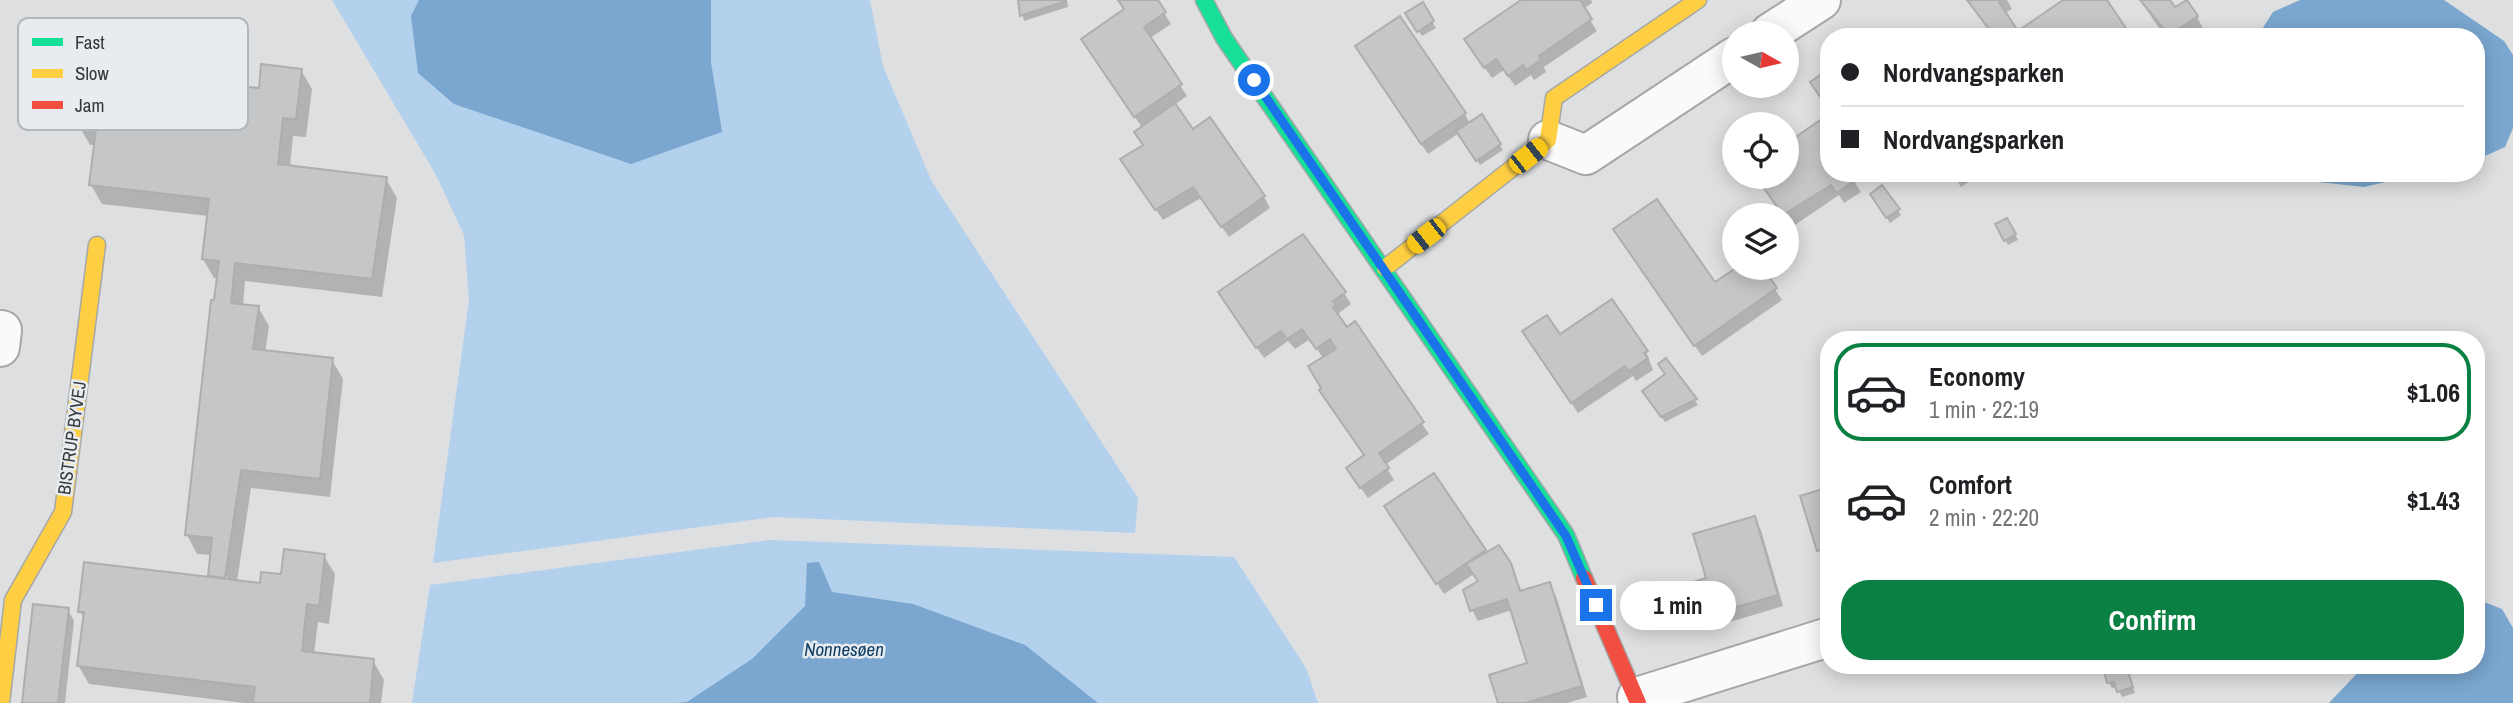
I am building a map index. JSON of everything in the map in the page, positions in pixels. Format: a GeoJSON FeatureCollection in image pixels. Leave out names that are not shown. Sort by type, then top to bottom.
{"type":"FeatureCollection","features":[{"type":"Feature","properties":{"kind":"street"},"geometry":{"type":"LineString","coordinates":[[1204,0],[1224,38],[1385,268],[1566,536],[1638,700],[1820,639]]}},
{"type":"Feature","properties":{"kind":"street"},"geometry":{"type":"LineString","coordinates":[[1385,268],[1548,140],[1554,98],[1698,0]]}},
{"type":"Feature","properties":{"kind":"street"},"geometry":{"type":"LineString","coordinates":[[1789,21],[1821,0]]}},
{"type":"Feature","properties":{"kind":"street"},"geometry":{"type":"LineString","coordinates":[[1548,140],[1586,155],[1722,65]]}},
{"type":"Feature","properties":{"kind":"street","name":"BISTRUP BYVEJ"},"geometry":{"type":"LineString","coordinates":[[1,703],[13,600],[62,512],[97,245]]}},
{"type":"Feature","properties":{"kind":"shaded area"},"geometry":{"type":"Polygon","coordinates":[[[332,0],[870,0],[883,66],[932,182],[1138,498],[1135,533],[774,517],[433,563],[469,300],[464,235],[435,173],[332,0]]]}},
{"type":"Feature","properties":{"kind":"shaded area"},"geometry":{"type":"Polygon","coordinates":[[[769,540],[1234,557],[1306,668],[1318,703],[412,703],[430,585],[769,540]]]}},
{"type":"Feature","properties":{"kind":"water"},"geometry":{"type":"Polygon","coordinates":[[[419,0],[711,0],[711,62],[722,132],[631,164],[454,104],[418,73],[411,16],[419,0]]]}},
{"type":"Feature","properties":{"kind":"water"},"geometry":{"type":"Polygon","coordinates":[[[2300,0],[2444,0],[2485,28],[2263,28],[2273,12],[2300,0]]]}},
{"type":"Feature","properties":{"kind":"water"},"geometry":{"type":"Polygon","coordinates":[[[2485,28],[2504,41],[2513,55],[2513,128],[2505,147],[2485,156],[2485,28]]]}},
{"type":"Feature","properties":{"kind":"water"},"geometry":{"type":"Polygon","coordinates":[[[2318,182],[2385,182],[2364,187],[2318,182]]]}},
{"type":"Feature","properties":{"kind":"water","name":"Nonnesøen"},"geometry":{"type":"Polygon","coordinates":[[[819,562],[832,592],[913,604],[1025,645],[1098,703],[676,703],[687,702],[752,659],[805,606],[807,563],[819,562]]]}},
{"type":"Feature","properties":{"kind":"water"},"geometry":{"type":"Polygon","coordinates":[[[2485,602],[2502,609],[2513,628],[2513,703],[2329,703],[2356,674],[2485,674],[2485,602]]]}},
{"type":"Feature","properties":{"kind":"building"},"geometry":{"type":"Polygon","coordinates":[[[1018,0],[1066,0],[1066,1],[1020,16],[1018,0]]]}},
{"type":"Feature","properties":{"kind":"building"},"geometry":{"type":"Polygon","coordinates":[[[1118,0],[1158,0],[1166,12],[1144,27],[1182,84],[1134,117],[1081,39],[1124,9],[1118,0]]]}},
{"type":"Feature","properties":{"kind":"building"},"geometry":{"type":"Polygon","coordinates":[[[1521,0],[1580,0],[1592,19],[1539,56],[1541,60],[1526,70],[1523,65],[1508,76],[1496,59],[1484,68],[1464,39],[1521,0]]]}},
{"type":"Feature","properties":{"kind":"building"},"geometry":{"type":"Polygon","coordinates":[[[1967,0],[2002,0],[1999,2],[2016,28],[1988,28],[1967,0]]]}},
{"type":"Feature","properties":{"kind":"building"},"geometry":{"type":"Polygon","coordinates":[[[2063,0],[2107,0],[2126,28],[2022,28],[2063,0]]]}},
{"type":"Feature","properties":{"kind":"building"},"geometry":{"type":"Polygon","coordinates":[[[2140,0],[2170,0],[2175,7],[2187,0],[2198,16],[2180,28],[2163,28],[2140,0]]]}},
{"type":"Feature","properties":{"kind":"building"},"geometry":{"type":"Polygon","coordinates":[[[1423,2],[1434,21],[1417,32],[1405,13],[1423,2]]]}},
{"type":"Feature","properties":{"kind":"building"},"geometry":{"type":"Polygon","coordinates":[[[1400,16],[1466,113],[1421,144],[1355,46],[1400,16]]]}},
{"type":"Feature","properties":{"kind":"building"},"geometry":{"type":"Polygon","coordinates":[[[261,64],[302,69],[296,119],[283,118],[278,164],[387,177],[372,279],[235,263],[231,303],[259,306],[253,349],[333,358],[320,479],[241,470],[225,578],[208,576],[212,538],[185,535],[211,300],[214,300],[219,261],[202,259],[209,199],[89,185],[96,130],[248,130],[248,87],[259,88],[261,64]]]}},
{"type":"Feature","properties":{"kind":"building"},"geometry":{"type":"Polygon","coordinates":[[[1820,75],[1820,97],[1810,82],[1820,75]]]}},
{"type":"Feature","properties":{"kind":"building"},"geometry":{"type":"Polygon","coordinates":[[[1175,103],[1193,129],[1210,117],[1265,196],[1221,227],[1193,187],[1155,210],[1120,159],[1143,145],[1134,132],[1175,103]]]}},
{"type":"Feature","properties":{"kind":"building"},"geometry":{"type":"Polygon","coordinates":[[[1482,114],[1501,144],[1476,161],[1456,131],[1482,114]]]}},
{"type":"Feature","properties":{"kind":"building"},"geometry":{"type":"Polygon","coordinates":[[[1820,120],[1820,182],[1853,182],[1837,193],[1831,185],[1799,205],[1774,203],[1765,189],[1799,189],[1799,135],[1820,120]]]}},
{"type":"Feature","properties":{"kind":"building"},"geometry":{"type":"Polygon","coordinates":[[[1882,185],[1900,209],[1886,218],[1870,194],[1882,185]]]}},
{"type":"Feature","properties":{"kind":"building"},"geometry":{"type":"Polygon","coordinates":[[[1657,199],[1715,282],[1722,277],[1722,280],[1771,280],[1777,288],[1694,346],[1613,229],[1657,199]]]}},
{"type":"Feature","properties":{"kind":"building"},"geometry":{"type":"Polygon","coordinates":[[[2007,218],[2016,234],[2004,241],[1995,224],[2007,218]]]}},
{"type":"Feature","properties":{"kind":"building"},"geometry":{"type":"Polygon","coordinates":[[[1303,234],[1346,292],[1333,301],[1336,305],[1333,307],[1347,327],[1355,321],[1424,422],[1379,453],[1389,468],[1360,488],[1346,468],[1364,455],[1319,390],[1321,388],[1308,366],[1336,349],[1330,339],[1316,349],[1302,329],[1287,339],[1281,331],[1256,348],[1218,292],[1303,234]]]}},
{"type":"Feature","properties":{"kind":"building"},"geometry":{"type":"Polygon","coordinates":[[[1612,299],[1648,351],[1644,353],[1648,358],[1629,371],[1625,366],[1571,403],[1522,331],[1547,315],[1560,334],[1612,299]]]}},
{"type":"Feature","properties":{"kind":"building"},"geometry":{"type":"Polygon","coordinates":[[[1666,358],[1697,399],[1661,417],[1642,391],[1665,374],[1658,364],[1666,358]]]}},
{"type":"Feature","properties":{"kind":"building"},"geometry":{"type":"Polygon","coordinates":[[[1434,473],[1486,550],[1436,584],[1384,506],[1434,473]]]}},
{"type":"Feature","properties":{"kind":"building"},"geometry":{"type":"Polygon","coordinates":[[[1820,490],[1820,550],[1817,551],[1800,496],[1820,490]]]}},
{"type":"Feature","properties":{"kind":"building"},"geometry":{"type":"Polygon","coordinates":[[[1755,516],[1778,595],[1705,616],[1694,582],[1706,578],[1693,534],[1755,516]]]}},
{"type":"Feature","properties":{"kind":"building"},"geometry":{"type":"Polygon","coordinates":[[[1499,545],[1511,563],[1520,591],[1550,582],[1582,686],[1525,703],[1498,703],[1489,675],[1527,663],[1507,599],[1470,611],[1463,590],[1478,581],[1466,564],[1499,545]]]}},
{"type":"Feature","properties":{"kind":"building"},"geometry":{"type":"Polygon","coordinates":[[[284,549],[325,554],[319,606],[307,604],[302,651],[374,659],[370,703],[253,703],[255,687],[77,666],[84,612],[78,612],[84,562],[260,583],[261,572],[281,574],[284,549]]]}},
{"type":"Feature","properties":{"kind":"building"},"geometry":{"type":"Polygon","coordinates":[[[33,604],[69,608],[58,703],[22,703],[33,604]]]}},
{"type":"Feature","properties":{"kind":"building"},"geometry":{"type":"Polygon","coordinates":[[[2104,674],[2129,674],[2133,687],[2117,692],[2114,682],[2107,683],[2104,674]]]}},
{"type":"Feature","properties":{"kind":"traffic: fast"},"geometry":{"type":"LineString","coordinates":[[1204,0],[1224,38],[1566,535],[1584,578]]}},
{"type":"Feature","properties":{"kind":"traffic: slow"},"geometry":{"type":"LineString","coordinates":[[1385,268],[1548,140],[1554,98],[1698,0]]}},
{"type":"Feature","properties":{"kind":"traffic: slow"},"geometry":{"type":"LineString","coordinates":[[1,703],[13,600],[63,512],[97,245]]}},
{"type":"Feature","properties":{"kind":"traffic: jam"},"geometry":{"type":"LineString","coordinates":[[1584,578],[1638,703]]}},
{"type":"Feature","properties":{"kind":"route"},"geometry":{"type":"LineString","coordinates":[[1254,80],[1566,536],[1596,605]]}}]}
